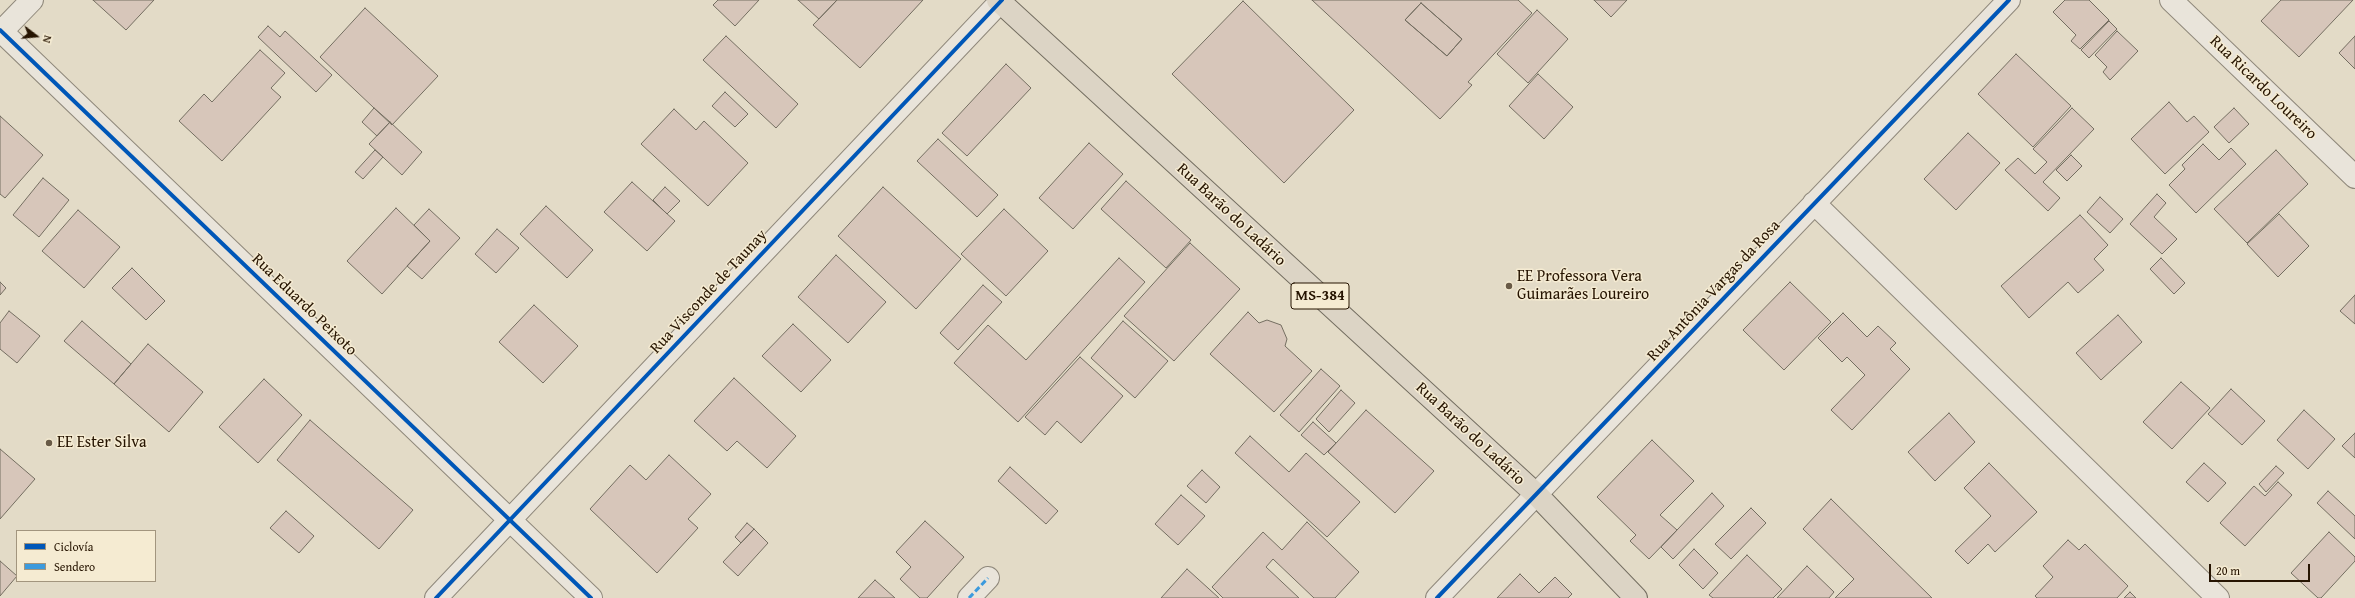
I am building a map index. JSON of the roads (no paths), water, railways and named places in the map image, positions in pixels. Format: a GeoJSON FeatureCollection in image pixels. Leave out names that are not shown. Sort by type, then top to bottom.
{"type":"FeatureCollection","features":[{"type":"Feature","properties":{"kind":"main road","name":"Rua Barão do Ladário"},"geometry":{"type":"LineString","coordinates":[[999,1],[1537,495],[1636,598]]}},
{"type":"Feature","properties":{"kind":"street"},"geometry":{"type":"LineString","coordinates":[[0,32],[32,0]]}},
{"type":"Feature","properties":{"kind":"street","name":"Rua Antônia Vargas da Rosa"},"geometry":{"type":"LineString","coordinates":[[1437,598],[2009,0]]}},
{"type":"Feature","properties":{"kind":"street","name":"Rua Ricardo Loureiro"},"geometry":{"type":"LineString","coordinates":[[2170,0],[2355,177]]}},
{"type":"Feature","properties":{"kind":"street","name":"Rua Visconde de Taunay"},"geometry":{"type":"LineString","coordinates":[[436,598],[999,1]]}},
{"type":"Feature","properties":{"kind":"street","name":"Rua Eduardo Peixoto"},"geometry":{"type":"LineString","coordinates":[[0,32],[591,598]]}},
{"type":"Feature","properties":{"kind":"street"},"geometry":{"type":"LineString","coordinates":[[1814,203],[2218,598]]}},
{"type":"Feature","properties":{"kind":"street"},"geometry":{"type":"LineString","coordinates":[[969,598],[988,578]]}},
{"type":"Feature","properties":{"kind":"place","name":"EE Professora Vera Guimarães Loureiro"},"geometry":{"type":"Point","coordinates":[1509,286]}},
{"type":"Feature","properties":{"kind":"place","name":"EE Ester Silva"},"geometry":{"type":"Point","coordinates":[49,443]}}]}
